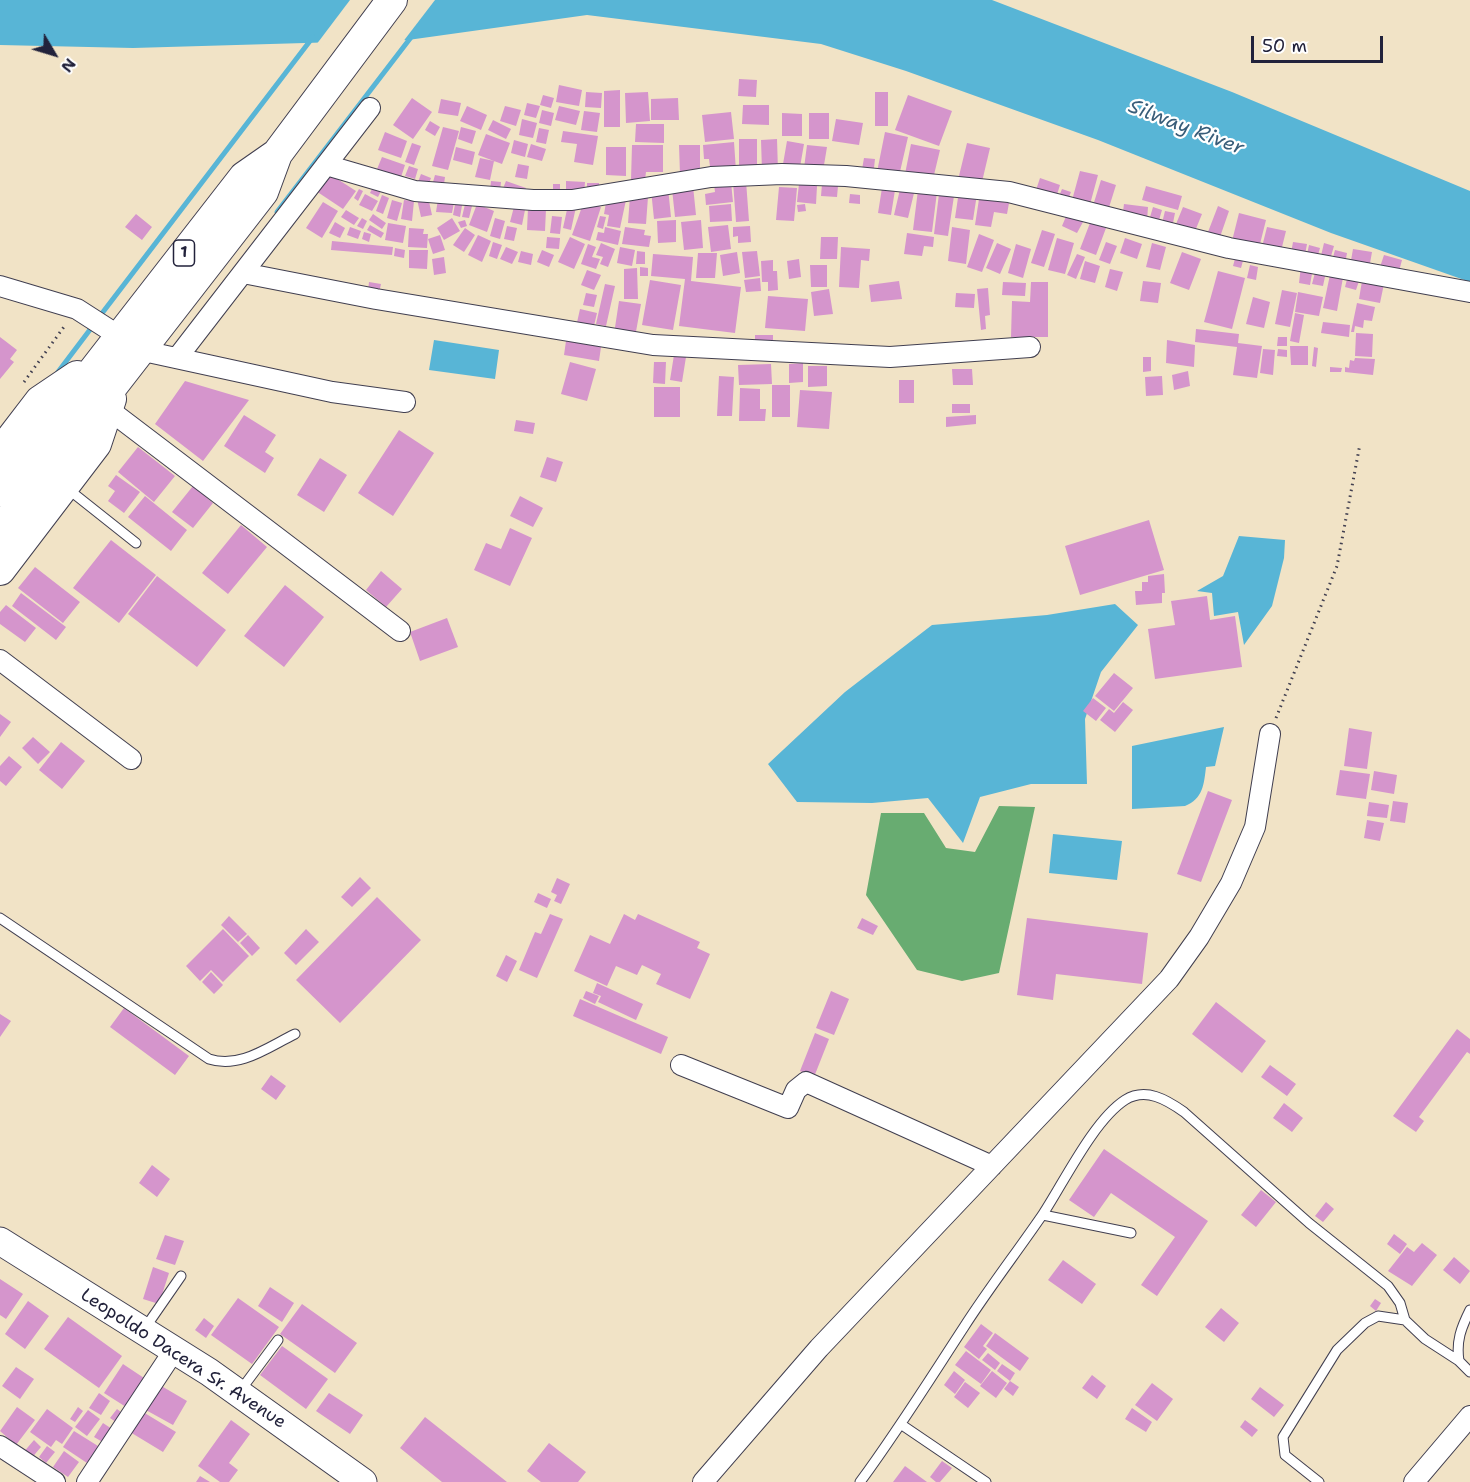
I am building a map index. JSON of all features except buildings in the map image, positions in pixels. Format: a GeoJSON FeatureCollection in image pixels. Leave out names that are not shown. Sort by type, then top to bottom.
{"type":"FeatureCollection","features":[{"type":"Feature","properties":{"kind":"main road","name":"1"},"geometry":{"type":"LineString","coordinates":[[0,531],[129,343],[263,192],[277,154],[392,0]]}},
{"type":"Feature","properties":{"kind":"main road","name":"1"},"geometry":{"type":"LineString","coordinates":[[0,570],[96,444],[108,409],[109,369]]}},
{"type":"Feature","properties":{"kind":"main road","name":"1"},"geometry":{"type":"LineString","coordinates":[[0,453],[40,401],[109,369]]}},
{"type":"Feature","properties":{"kind":"main road","name":"1"},"geometry":{"type":"LineString","coordinates":[[0,490],[109,369]]}},
{"type":"Feature","properties":{"kind":"main road","name":"Leopoldo Dacera Sr. Avenue"},"geometry":{"type":"LineString","coordinates":[[0,1241],[175,1349],[239,1392],[363,1482]]}},
{"type":"Feature","properties":{"kind":"street"},"geometry":{"type":"LineString","coordinates":[[177,358],[370,108]]}},
{"type":"Feature","properties":{"kind":"street"},"geometry":{"type":"LineString","coordinates":[[326,165],[415,191],[533,200],[572,200],[711,177],[782,174],[846,176],[1009,192],[1229,249],[1470,292]]}},
{"type":"Feature","properties":{"kind":"street"},"geometry":{"type":"LineString","coordinates":[[243,273],[353,295],[653,345],[890,357],[1030,347]]}},
{"type":"Feature","properties":{"kind":"street"},"geometry":{"type":"LineString","coordinates":[[0,286],[77,309],[129,343],[177,358],[332,392],[405,402]]}},
{"type":"Feature","properties":{"kind":"street"},"geometry":{"type":"LineString","coordinates":[[108,409],[400,631]]}},
{"type":"Feature","properties":{"kind":"street"},"geometry":{"type":"LineString","coordinates":[[0,660],[131,759]]}},
{"type":"Feature","properties":{"kind":"street"},"geometry":{"type":"LineString","coordinates":[[703,1482],[819,1348],[1169,979],[1199,937],[1231,883],[1255,827],[1270,734]]}},
{"type":"Feature","properties":{"kind":"street"},"geometry":{"type":"LineString","coordinates":[[681,1065],[788,1108],[796,1090],[806,1082],[992,1166]]}},
{"type":"Feature","properties":{"kind":"street"},"geometry":{"type":"LineString","coordinates":[[87,1482],[175,1349]]}},
{"type":"Feature","properties":{"kind":"street"},"geometry":{"type":"LineString","coordinates":[[1414,1482],[1470,1416]]}},
{"type":"Feature","properties":{"kind":"street"},"geometry":{"type":"LineString","coordinates":[[0,1446],[55,1482]]}},
{"type":"Feature","properties":{"kind":"lane"},"geometry":{"type":"LineString","coordinates":[[64,486],[136,543]]}},
{"type":"Feature","properties":{"kind":"lane"},"geometry":{"type":"LineString","coordinates":[[0,918],[209,1059],[223,1064],[246,1059],[295,1034]]}},
{"type":"Feature","properties":{"kind":"lane"},"geometry":{"type":"LineString","coordinates":[[860,1482],[902,1425],[965,1326],[1108,1114],[1127,1099],[1143,1094],[1162,1097],[1184,1112],[1309,1223],[1388,1286],[1400,1303],[1405,1320],[1425,1339],[1459,1361],[1470,1372]]}},
{"type":"Feature","properties":{"kind":"lane"},"geometry":{"type":"LineString","coordinates":[[1042,1215],[1131,1233]]}},
{"type":"Feature","properties":{"kind":"lane"},"geometry":{"type":"LineString","coordinates":[[143,1329],[182,1276]]}},
{"type":"Feature","properties":{"kind":"lane"},"geometry":{"type":"LineString","coordinates":[[1459,1361],[1459,1336],[1470,1310]]}},
{"type":"Feature","properties":{"kind":"lane"},"geometry":{"type":"LineString","coordinates":[[1319,1482],[1285,1455],[1283,1437],[1337,1350],[1349,1337],[1378,1316],[1405,1320]]}},
{"type":"Feature","properties":{"kind":"lane"},"geometry":{"type":"LineString","coordinates":[[239,1392],[278,1340]]}},
{"type":"Feature","properties":{"kind":"lane"},"geometry":{"type":"LineString","coordinates":[[902,1425],[986,1482]]}},
{"type":"Feature","properties":{"kind":"path"},"geometry":{"type":"LineString","coordinates":[[21,386],[77,309]]}},
{"type":"Feature","properties":{"kind":"path"},"geometry":{"type":"LineString","coordinates":[[1270,734],[1305,652],[1337,566],[1360,444]]}},
{"type":"Feature","properties":{"kind":"green space"},"geometry":{"type":"Polygon","coordinates":[[[999,806],[1035,807],[999,973],[962,981],[917,970],[866,895],[881,813],[924,813],[946,848],[975,852],[999,806]]]}},
{"type":"Feature","properties":{"kind":"water","name":"Silway River"},"geometry":{"type":"Polygon","coordinates":[[[0,0],[992,0],[1232,92],[1470,191],[1470,282],[1331,233],[1098,140],[906,71],[821,44],[587,15],[408,40],[133,48],[0,45],[0,0]]]}},
{"type":"Feature","properties":{"kind":"water"},"geometry":{"type":"Polygon","coordinates":[[[434,340],[499,350],[495,379],[429,370],[434,340]]]}},
{"type":"Feature","properties":{"kind":"water"},"geometry":{"type":"Polygon","coordinates":[[[1239,536],[1285,540],[1284,558],[1272,606],[1244,645],[1238,612],[1214,616],[1212,593],[1197,591],[1223,576],[1239,536]]]}},
{"type":"Feature","properties":{"kind":"water"},"geometry":{"type":"Polygon","coordinates":[[[1115,604],[1138,625],[1101,672],[1085,719],[1087,784],[1031,784],[980,797],[963,843],[928,798],[872,803],[797,802],[768,764],[845,692],[932,625],[1047,615],[1115,604]]]}},
{"type":"Feature","properties":{"kind":"water"},"geometry":{"type":"Polygon","coordinates":[[[1224,727],[1215,766],[1206,767],[1203,785],[1196,799],[1185,806],[1132,809],[1132,746],[1224,727]]]}},
{"type":"Feature","properties":{"kind":"water"},"geometry":{"type":"Polygon","coordinates":[[[1053,834],[1122,841],[1117,880],[1049,873],[1053,834]]]}},
{"type":"Feature","properties":{"kind":"pier"},"geometry":{"type":"Polygon","coordinates":[[[350,0],[435,0],[402,43],[316,45],[350,0]]]}},
{"type":"Feature","properties":{"kind":"waterway"},"geometry":{"type":"LineString","coordinates":[[277,212],[412,36]]}},
{"type":"Feature","properties":{"kind":"waterway"},"geometry":{"type":"LineString","coordinates":[[103,312],[313,37]]}},
{"type":"Feature","properties":{"kind":"waterway"},"geometry":{"type":"LineString","coordinates":[[58,372],[92,327]]}}]}
